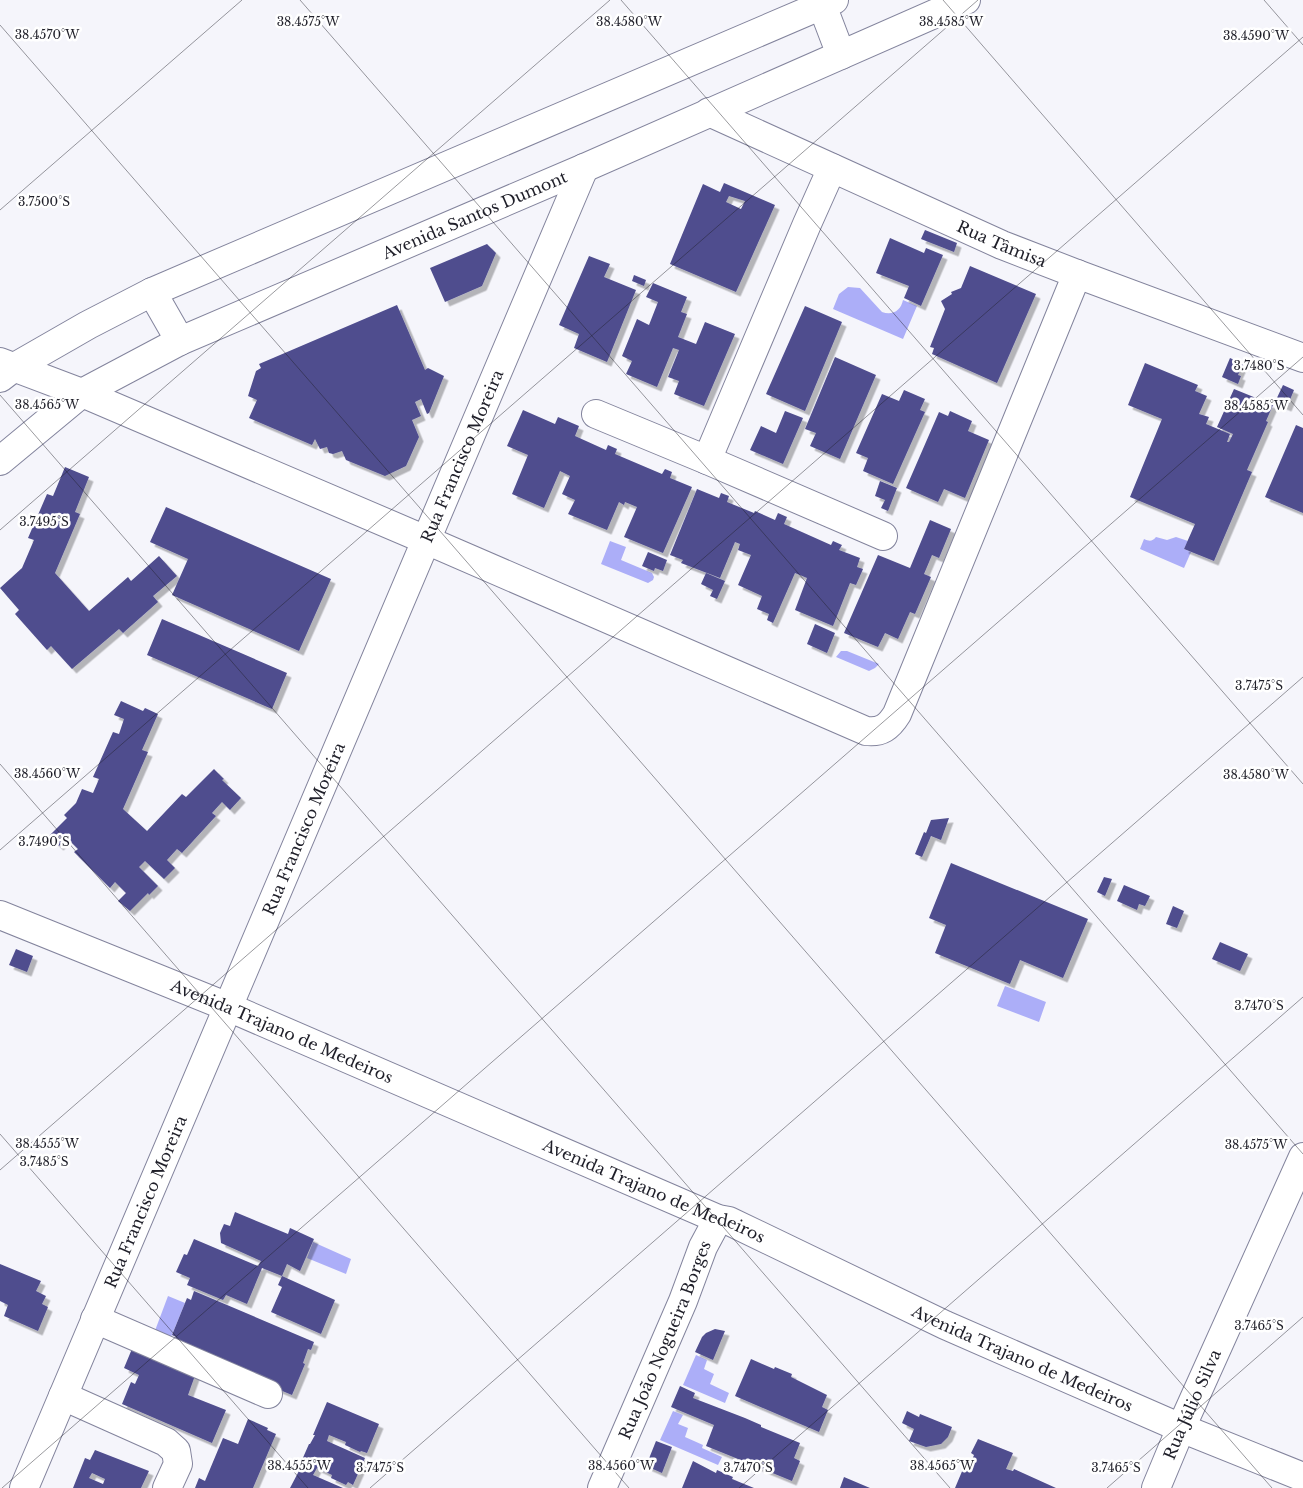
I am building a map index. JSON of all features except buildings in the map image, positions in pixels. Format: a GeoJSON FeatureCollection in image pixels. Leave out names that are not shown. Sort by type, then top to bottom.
{"type":"FeatureCollection","features":[{"type":"Feature","properties":{"kind":"street","name":"Avenida Santos Dumont"},"geometry":{"type":"LineString","coordinates":[[0,461],[82,393],[180,341],[584,168],[966,0]]}},
{"type":"Feature","properties":{"kind":"street"},"geometry":{"type":"LineString","coordinates":[[4,369],[152,292],[828,2],[841,55]]}},
{"type":"Feature","properties":{"kind":"street","name":"Rua Tâmisa"},"geometry":{"type":"LineString","coordinates":[[709,112],[1002,245],[1303,358]]}},
{"type":"Feature","properties":{"kind":"street","name":"Rua Francisco Moreira"},"geometry":{"type":"LineString","coordinates":[[24,1488],[584,168]]}},
{"type":"Feature","properties":{"kind":"street"},"geometry":{"type":"LineString","coordinates":[[707,460],[832,168]]}},
{"type":"Feature","properties":{"kind":"street"},"geometry":{"type":"LineString","coordinates":[[4,369],[82,393],[426,540],[866,732],[880,731],[887,727],[896,714],[1076,274]]}},
{"type":"Feature","properties":{"kind":"street"},"geometry":{"type":"LineString","coordinates":[[152,292],[180,341]]}},
{"type":"Feature","properties":{"kind":"street"},"geometry":{"type":"LineString","coordinates":[[596,414],[883,536]]}},
{"type":"Feature","properties":{"kind":"street","name":"Avenida Trajano de Medeiros"},"geometry":{"type":"LineString","coordinates":[[0,915],[228,1007],[718,1219],[729,1221],[945,1326],[1181,1428],[1303,1477]]}},
{"type":"Feature","properties":{"kind":"street","name":"Rua Júlio Silva"},"geometry":{"type":"LineString","coordinates":[[1156,1488],[1181,1428],[1303,1157]]}},
{"type":"Feature","properties":{"kind":"street","name":"Rua João Nogueira Borges"},"geometry":{"type":"LineString","coordinates":[[602,1488],[683,1300],[703,1247],[718,1219]]}},
{"type":"Feature","properties":{"kind":"street"},"geometry":{"type":"LineString","coordinates":[[96,1320],[268,1394]]}},
{"type":"Feature","properties":{"kind":"street"},"geometry":{"type":"LineString","coordinates":[[63,1396],[166,1442],[176,1451],[178,1464],[167,1488]]}},
{"type":"Feature","properties":{"kind":"water"},"geometry":{"type":"Polygon","coordinates":[[[848,287],[860,288],[882,312],[893,313],[900,307],[903,300],[917,306],[903,339],[833,309],[839,294],[848,287]]]}},
{"type":"Feature","properties":{"kind":"water"},"geometry":{"type":"Polygon","coordinates":[[[1156,537],[1167,540],[1176,537],[1188,541],[1184,549],[1191,552],[1184,568],[1140,549],[1144,539],[1150,541],[1156,537]]]}},
{"type":"Feature","properties":{"kind":"water"},"geometry":{"type":"Polygon","coordinates":[[[610,541],[626,547],[621,560],[652,573],[653,580],[648,583],[601,564],[610,541]]]}},
{"type":"Feature","properties":{"kind":"water"},"geometry":{"type":"Polygon","coordinates":[[[841,651],[847,651],[879,664],[869,671],[836,657],[841,651]]]}},
{"type":"Feature","properties":{"kind":"water"},"geometry":{"type":"Polygon","coordinates":[[[1005,986],[1046,1002],[1039,1022],[997,1006],[1005,986]]]}},
{"type":"Feature","properties":{"kind":"water"},"geometry":{"type":"Polygon","coordinates":[[[313,1242],[351,1259],[346,1274],[307,1258],[313,1242]]]}},
{"type":"Feature","properties":{"kind":"water"},"geometry":{"type":"Polygon","coordinates":[[[168,1296],[185,1303],[169,1342],[153,1336],[168,1296]]]}},
{"type":"Feature","properties":{"kind":"water"},"geometry":{"type":"Polygon","coordinates":[[[696,1355],[707,1360],[704,1369],[714,1374],[710,1384],[729,1393],[725,1403],[683,1385],[696,1355]]]}},
{"type":"Feature","properties":{"kind":"water"},"geometry":{"type":"Polygon","coordinates":[[[673,1411],[683,1415],[678,1424],[688,1428],[685,1437],[703,1445],[702,1448],[722,1457],[718,1465],[660,1440],[673,1411]]]}}]}
